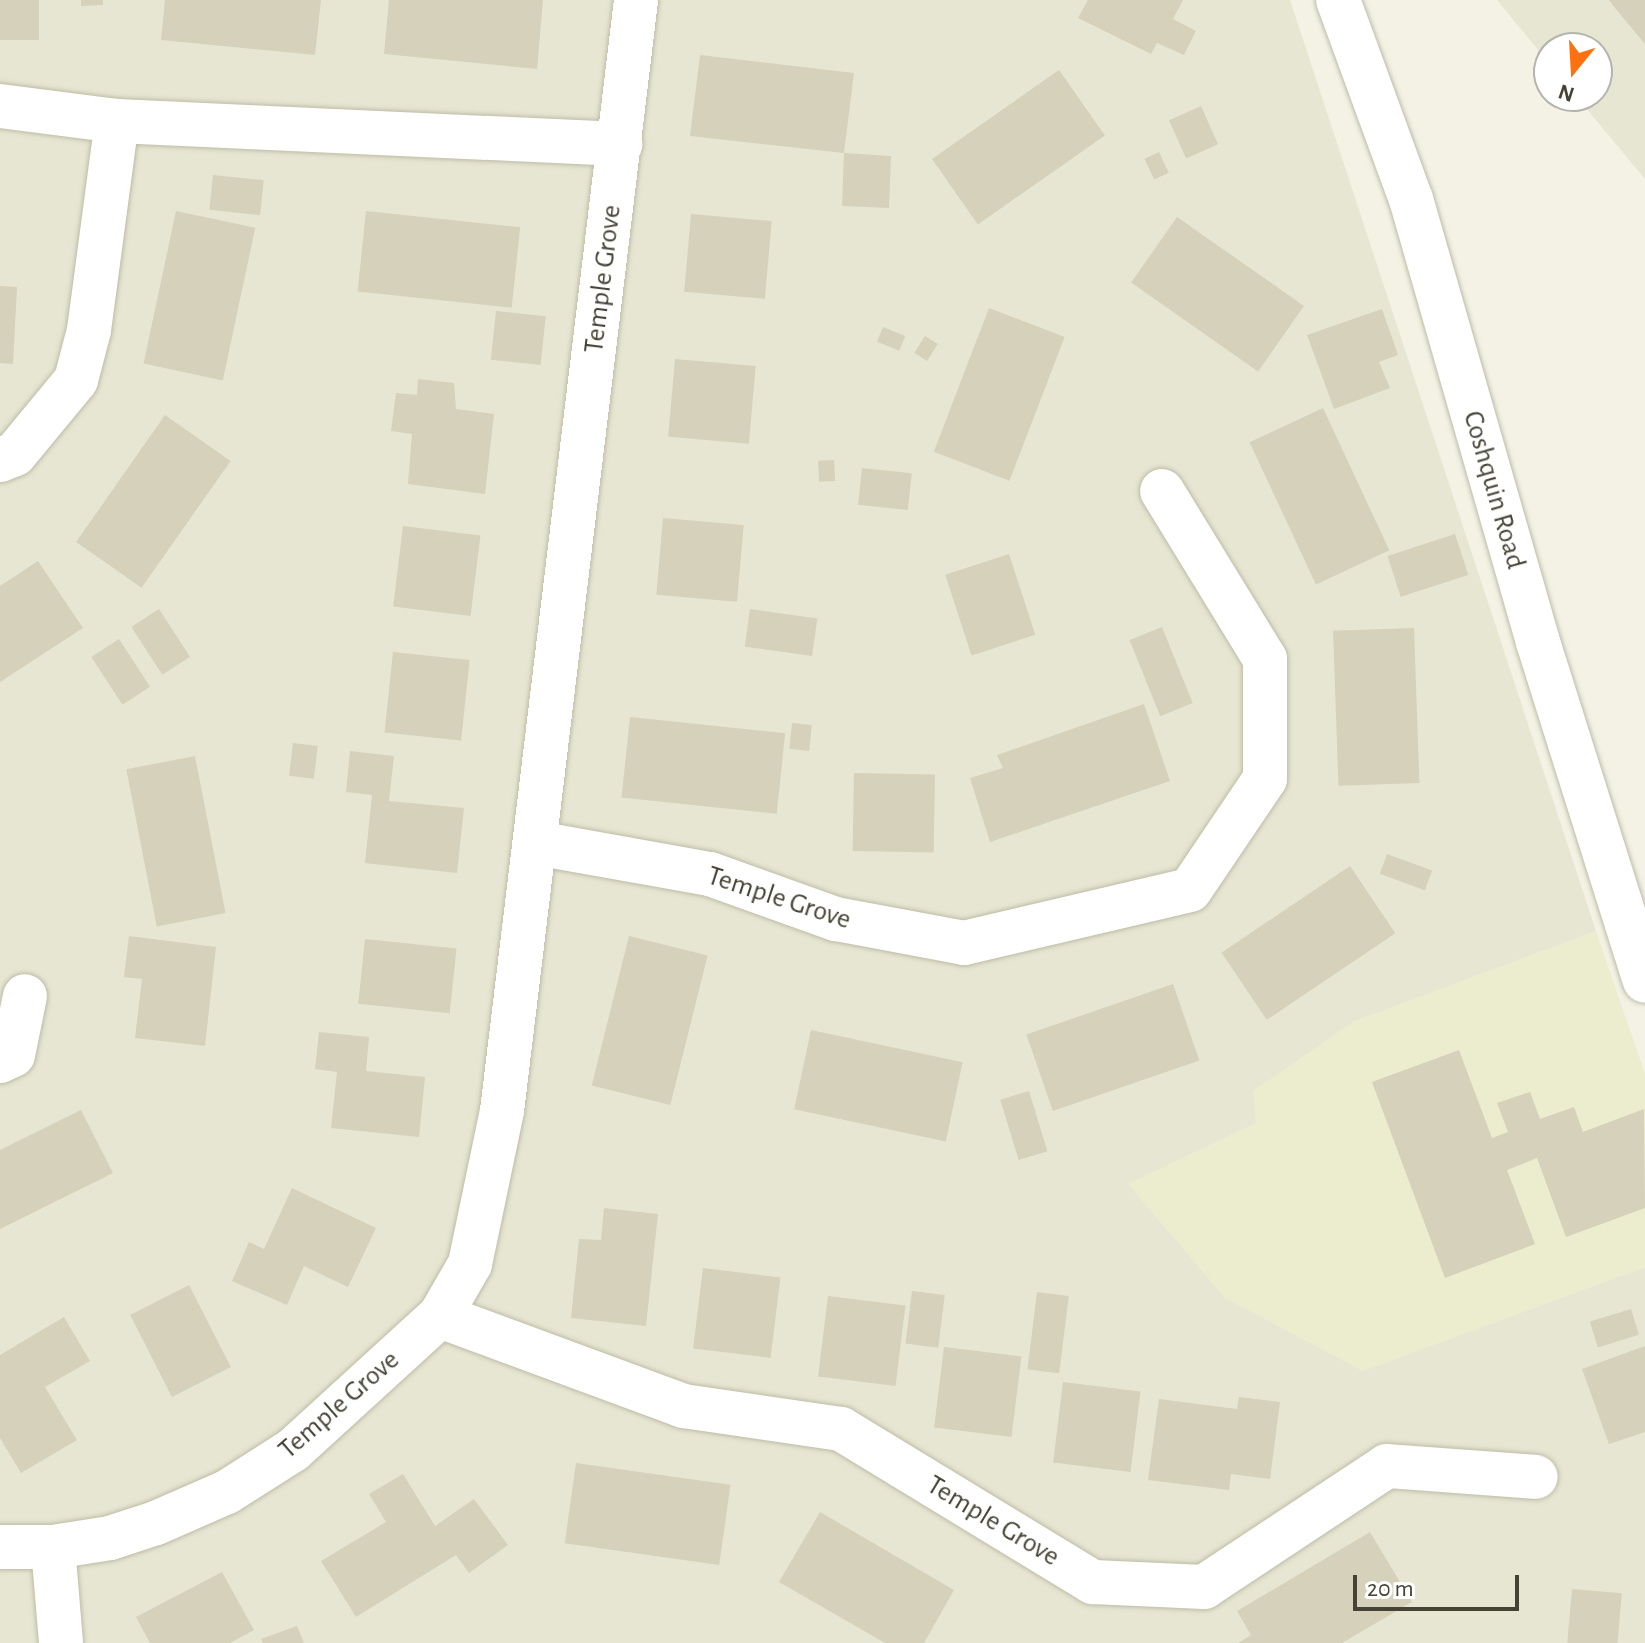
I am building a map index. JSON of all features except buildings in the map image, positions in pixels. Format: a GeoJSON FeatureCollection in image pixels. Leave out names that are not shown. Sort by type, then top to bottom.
{"type":"FeatureCollection","features":[{"type":"Feature","properties":{"kind":"street","name":"Temple Grove"},"geometry":{"type":"LineString","coordinates":[[0,1547],[53,1547],[122,1534],[227,1492],[293,1450],[440,1316],[470,1264],[502,1111],[636,0]]}},
{"type":"Feature","properties":{"kind":"street","name":"Coshquin Road"},"geometry":{"type":"LineString","coordinates":[[1338,0],[1411,199],[1538,642],[1645,981]]}},
{"type":"Feature","properties":{"kind":"street"},"geometry":{"type":"LineString","coordinates":[[0,106],[117,121],[620,144]]}},
{"type":"Feature","properties":{"kind":"street"},"geometry":{"type":"LineString","coordinates":[[0,460],[15,454],[76,380],[89,330],[117,121]]}},
{"type":"Feature","properties":{"kind":"street","name":"Temple Grove"},"geometry":{"type":"LineString","coordinates":[[536,843],[710,874],[836,919],[964,943],[1190,890],[1265,779],[1265,659],[1162,491]]}},
{"type":"Feature","properties":{"kind":"street"},"geometry":{"type":"LineString","coordinates":[[0,1061],[13,1055],[25,996]]}},
{"type":"Feature","properties":{"kind":"street","name":"Temple Grove"},"geometry":{"type":"LineString","coordinates":[[440,1316],[683,1406],[841,1429],[1093,1582],[1204,1587],[1387,1466],[1536,1477]]}},
{"type":"Feature","properties":{"kind":"street"},"geometry":{"type":"LineString","coordinates":[[53,1547],[61,1643]]}},
{"type":"Feature","properties":{"kind":"shaded area"},"geometry":{"type":"Polygon","coordinates":[[[0,0],[1290,0],[1596,931],[1353,1022],[1256,1123],[1129,1184],[1362,1371],[1645,1267],[1645,1643],[0,1643],[0,0]]]}},
{"type":"Feature","properties":{"kind":"shaded area"},"geometry":{"type":"Polygon","coordinates":[[[1497,0],[1645,0],[1645,179],[1589,112],[1613,112],[1613,32],[1533,32],[1533,44],[1497,0]]]}},
{"type":"Feature","properties":{"kind":"shaded area"},"geometry":{"type":"Polygon","coordinates":[[[1596,931],[1645,1074],[1645,1267],[1363,1371],[1225,1298],[1128,1184],[1256,1123],[1253,1091],[1353,1022],[1596,931]]]}}]}
